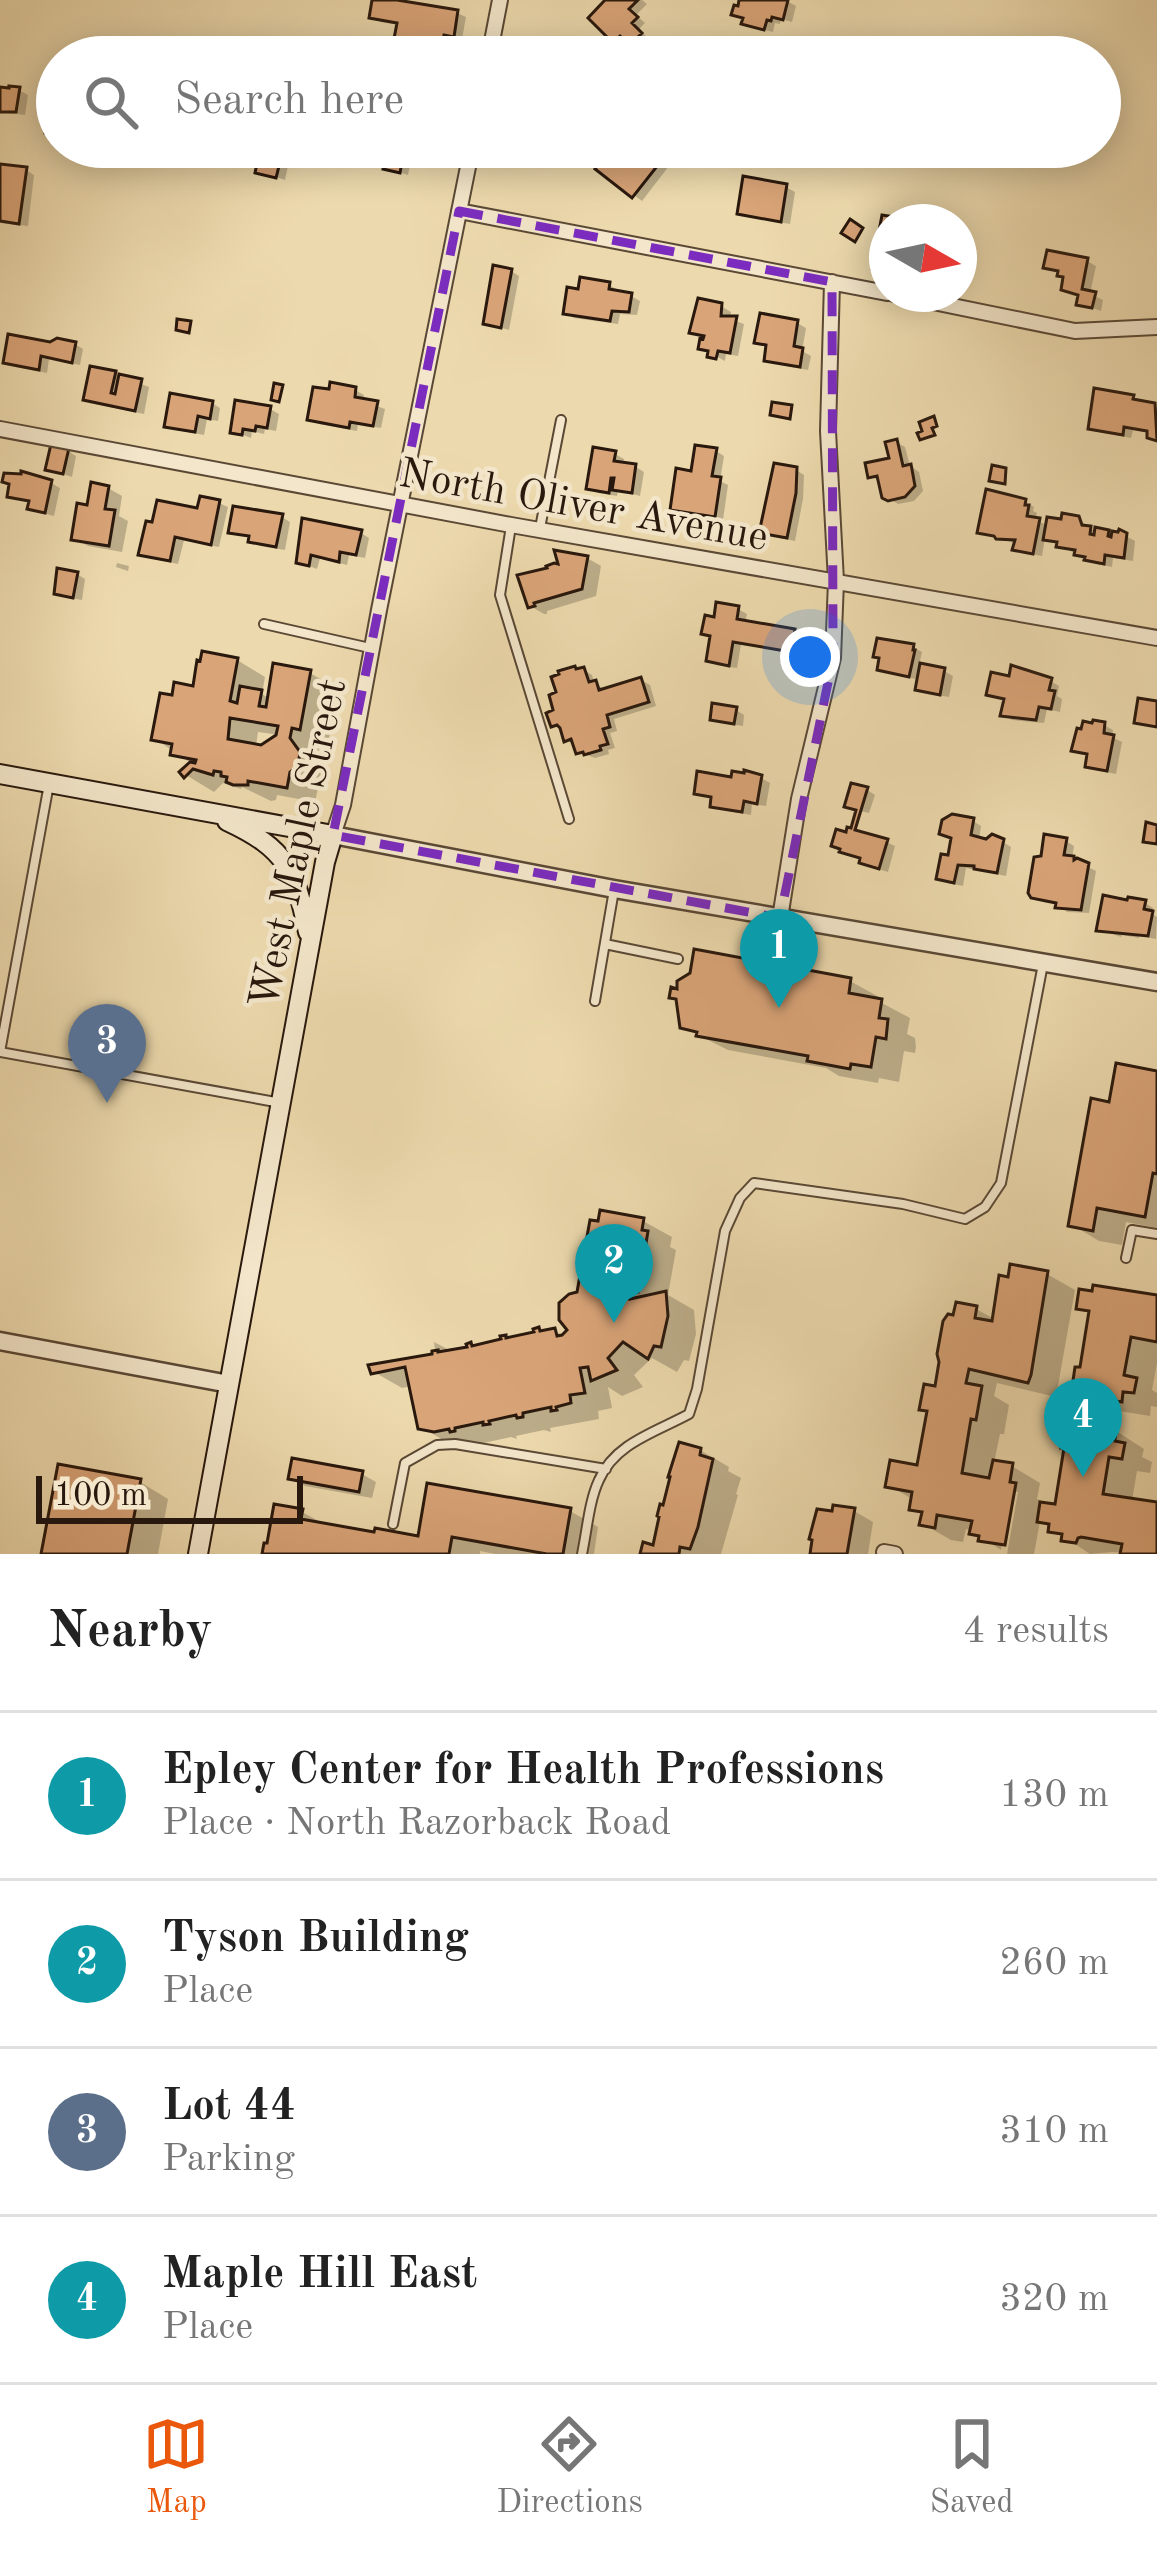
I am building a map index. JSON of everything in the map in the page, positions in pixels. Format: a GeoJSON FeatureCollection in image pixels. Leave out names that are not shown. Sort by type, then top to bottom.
{"type":"FeatureCollection","features":[{"type":"Feature","properties":{"kind":"main road"},"geometry":{"type":"LineString","coordinates":[[0,774],[334,835]]}},
{"type":"Feature","properties":{"kind":"main road"},"geometry":{"type":"LineString","coordinates":[[206,812],[273,848],[293,872],[310,942]]}},
{"type":"Feature","properties":{"kind":"main road","name":"West Maple Street"},"geometry":{"type":"LineString","coordinates":[[198,1554],[325,862],[334,835]]}},
{"type":"Feature","properties":{"kind":"street"},"geometry":{"type":"LineString","coordinates":[[493,36],[500,0]]}},
{"type":"Feature","properties":{"kind":"street","name":"West Maple Street"},"geometry":{"type":"LineString","coordinates":[[334,835],[344,805],[468,168]]}},
{"type":"Feature","properties":{"kind":"street"},"geometry":{"type":"LineString","coordinates":[[459,211],[869,289]]}},
{"type":"Feature","properties":{"kind":"street"},"geometry":{"type":"LineString","coordinates":[[780,918],[800,799],[833,658],[836,581],[828,431],[832,281]]}},
{"type":"Feature","properties":{"kind":"street"},"geometry":{"type":"LineString","coordinates":[[977,311],[1076,331],[1157,327]]}},
{"type":"Feature","properties":{"kind":"street","name":"North Oliver Avenue"},"geometry":{"type":"LineString","coordinates":[[0,429],[1157,638]]}},
{"type":"Feature","properties":{"kind":"street"},"geometry":{"type":"LineString","coordinates":[[334,835],[614,889],[1157,982]]}},
{"type":"Feature","properties":{"kind":"street"},"geometry":{"type":"LineString","coordinates":[[0,1341],[229,1384]]}},
{"type":"Feature","properties":{"kind":"lane"},"geometry":{"type":"LineString","coordinates":[[540,530],[560,420]]}},
{"type":"Feature","properties":{"kind":"lane"},"geometry":{"type":"LineString","coordinates":[[512,525],[500,595],[569,819]]}},
{"type":"Feature","properties":{"kind":"lane"},"geometry":{"type":"LineString","coordinates":[[264,624],[372,648]]}},
{"type":"Feature","properties":{"kind":"lane"},"geometry":{"type":"LineString","coordinates":[[50,783],[0,1052],[280,1102]]}},
{"type":"Feature","properties":{"kind":"lane"},"geometry":{"type":"LineString","coordinates":[[595,1001],[614,889]]}},
{"type":"Feature","properties":{"kind":"lane"},"geometry":{"type":"LineString","coordinates":[[604,944],[678,959]]}},
{"type":"Feature","properties":{"kind":"lane"},"geometry":{"type":"LineString","coordinates":[[582,1554],[598,1480],[617,1453],[689,1414],[725,1231],[740,1198],[754,1183],[903,1204],[965,1219],[985,1207],[1001,1183],[1043,963]]}},
{"type":"Feature","properties":{"kind":"lane"},"geometry":{"type":"LineString","coordinates":[[1126,1258],[1132,1230],[1157,1234]]}},
{"type":"Feature","properties":{"kind":"lane"},"geometry":{"type":"LineString","coordinates":[[394,1524],[405,1463],[437,1444],[477,1446],[606,1469]]}},
{"type":"Feature","properties":{"kind":"highlighted area"},"geometry":{"type":"Polygon","coordinates":[[[459,211],[832,282],[833,658],[780,918],[333,835],[459,211]]]}},
{"type":"Feature","properties":{"kind":"building"},"geometry":{"type":"Polygon","coordinates":[[[372,0],[458,10],[454,36],[395,36],[397,23],[369,18],[372,0]]]}},
{"type":"Feature","properties":{"kind":"building"},"geometry":{"type":"Polygon","coordinates":[[[605,0],[638,0],[629,9],[638,17],[632,23],[642,33],[606,36],[588,18],[605,0]]]}},
{"type":"Feature","properties":{"kind":"building"},"geometry":{"type":"Polygon","coordinates":[[[739,0],[788,0],[783,20],[772,17],[764,30],[741,24],[743,18],[731,15],[739,0]]]}},
{"type":"Feature","properties":{"kind":"building"},"geometry":{"type":"Polygon","coordinates":[[[0,87],[20,87],[16,112],[0,112],[0,87]]]}},
{"type":"Feature","properties":{"kind":"building"},"geometry":{"type":"Polygon","coordinates":[[[0,164],[27,167],[19,224],[0,221],[0,164]]]}},
{"type":"Feature","properties":{"kind":"building"},"geometry":{"type":"Polygon","coordinates":[[[256,168],[278,168],[276,178],[255,173],[256,168]]]}},
{"type":"Feature","properties":{"kind":"building"},"geometry":{"type":"Polygon","coordinates":[[[596,168],[656,168],[632,198],[596,168]]]}},
{"type":"Feature","properties":{"kind":"building"},"geometry":{"type":"Polygon","coordinates":[[[743,176],[787,184],[781,222],[737,214],[743,176]]]}},
{"type":"Feature","properties":{"kind":"building"},"geometry":{"type":"Polygon","coordinates":[[[850,219],[863,228],[855,242],[841,233],[850,219]]]}},
{"type":"Feature","properties":{"kind":"building"},"geometry":{"type":"Polygon","coordinates":[[[1047,250],[1088,258],[1082,289],[1096,292],[1092,308],[1076,305],[1078,295],[1061,290],[1063,277],[1057,276],[1058,271],[1043,268],[1047,250]]]}},
{"type":"Feature","properties":{"kind":"building"},"geometry":{"type":"Polygon","coordinates":[[[493,265],[512,269],[501,328],[483,324],[493,265]]]}},
{"type":"Feature","properties":{"kind":"building"},"geometry":{"type":"Polygon","coordinates":[[[580,277],[610,282],[609,289],[632,293],[629,312],[612,311],[610,321],[563,314],[567,287],[578,289],[580,277]]]}},
{"type":"Feature","properties":{"kind":"building"},"geometry":{"type":"Polygon","coordinates":[[[698,298],[722,303],[721,316],[737,316],[730,353],[718,351],[716,359],[698,349],[704,336],[689,333],[698,298]]]}},
{"type":"Feature","properties":{"kind":"building"},"geometry":{"type":"Polygon","coordinates":[[[760,313],[798,320],[794,346],[803,348],[800,367],[764,361],[766,345],[754,343],[760,313]]]}},
{"type":"Feature","properties":{"kind":"building"},"geometry":{"type":"Polygon","coordinates":[[[177,319],[191,321],[189,333],[176,330],[177,319]]]}},
{"type":"Feature","properties":{"kind":"building"},"geometry":{"type":"Polygon","coordinates":[[[8,334],[76,342],[72,363],[41,356],[39,370],[3,363],[8,334]]]}},
{"type":"Feature","properties":{"kind":"building"},"geometry":{"type":"Polygon","coordinates":[[[90,366],[116,371],[111,393],[115,394],[119,374],[142,379],[135,411],[83,400],[90,366]]]}},
{"type":"Feature","properties":{"kind":"building"},"geometry":{"type":"Polygon","coordinates":[[[330,382],[356,387],[355,397],[378,401],[373,426],[350,422],[349,428],[307,420],[313,387],[329,389],[330,382]]]}},
{"type":"Feature","properties":{"kind":"building"},"geometry":{"type":"Polygon","coordinates":[[[274,383],[283,385],[279,402],[271,400],[274,383]]]}},
{"type":"Feature","properties":{"kind":"building"},"geometry":{"type":"Polygon","coordinates":[[[1094,388],[1155,403],[1157,441],[1147,438],[1147,431],[1124,427],[1123,435],[1088,429],[1094,388]]]}},
{"type":"Feature","properties":{"kind":"building"},"geometry":{"type":"Polygon","coordinates":[[[170,393],[213,401],[210,419],[198,416],[195,432],[164,427],[170,393]]]}},
{"type":"Feature","properties":{"kind":"building"},"geometry":{"type":"Polygon","coordinates":[[[235,400],[271,406],[267,428],[230,433],[235,400]]]}},
{"type":"Feature","properties":{"kind":"building"},"geometry":{"type":"Polygon","coordinates":[[[772,402],[792,405],[790,419],[770,415],[772,402]]]}},
{"type":"Feature","properties":{"kind":"building"},"geometry":{"type":"Polygon","coordinates":[[[934,416],[935,435],[920,440],[919,422],[934,416]]]}},
{"type":"Feature","properties":{"kind":"building"},"geometry":{"type":"Polygon","coordinates":[[[897,439],[903,466],[911,464],[915,486],[905,497],[888,501],[882,498],[877,476],[868,478],[865,463],[889,458],[885,442],[897,439]]]}},
{"type":"Feature","properties":{"kind":"building"},"geometry":{"type":"Polygon","coordinates":[[[51,444],[69,448],[63,474],[45,470],[51,444]]]}},
{"type":"Feature","properties":{"kind":"building"},"geometry":{"type":"Polygon","coordinates":[[[695,445],[717,448],[712,476],[721,477],[715,517],[670,510],[676,468],[691,471],[695,445]]]}},
{"type":"Feature","properties":{"kind":"building"},"geometry":{"type":"Polygon","coordinates":[[[593,447],[616,451],[614,461],[636,464],[632,493],[612,490],[614,478],[609,493],[586,489],[593,447]]]}},
{"type":"Feature","properties":{"kind":"building"},"geometry":{"type":"Polygon","coordinates":[[[774,463],[797,467],[787,538],[759,533],[774,463]]]}},
{"type":"Feature","properties":{"kind":"building"},"geometry":{"type":"Polygon","coordinates":[[[992,465],[1006,468],[1005,484],[989,481],[992,465]]]}},
{"type":"Feature","properties":{"kind":"building"},"geometry":{"type":"Polygon","coordinates":[[[21,471],[52,480],[45,513],[27,509],[29,501],[7,497],[4,473],[21,471]]]}},
{"type":"Feature","properties":{"kind":"building"},"geometry":{"type":"Polygon","coordinates":[[[91,482],[109,486],[105,509],[115,510],[109,546],[71,540],[77,503],[87,505],[91,482]]]}},
{"type":"Feature","properties":{"kind":"building"},"geometry":{"type":"Polygon","coordinates":[[[986,489],[1026,499],[1027,516],[1040,518],[1033,554],[1012,550],[1015,540],[977,533],[986,489]]]}},
{"type":"Feature","properties":{"kind":"building"},"geometry":{"type":"Polygon","coordinates":[[[200,496],[220,500],[211,545],[175,537],[170,561],[138,555],[157,500],[197,508],[200,496]]]}},
{"type":"Feature","properties":{"kind":"building"},"geometry":{"type":"Polygon","coordinates":[[[233,506],[283,514],[276,547],[228,533],[233,506]]]}},
{"type":"Feature","properties":{"kind":"building"},"geometry":{"type":"Polygon","coordinates":[[[1062,513],[1079,516],[1082,525],[1091,526],[1090,534],[1094,535],[1095,527],[1109,530],[1111,537],[1119,529],[1127,533],[1124,558],[1105,555],[1104,564],[1084,560],[1074,555],[1075,550],[1043,540],[1047,517],[1061,519],[1062,513]]]}},
{"type":"Feature","properties":{"kind":"building"},"geometry":{"type":"Polygon","coordinates":[[[302,518],[362,530],[356,555],[340,552],[339,562],[311,555],[309,566],[296,563],[302,518]]]}},
{"type":"Feature","properties":{"kind":"building"},"geometry":{"type":"Polygon","coordinates":[[[554,550],[588,556],[582,589],[528,608],[517,575],[558,564],[554,550]]]}},
{"type":"Feature","properties":{"kind":"building"},"geometry":{"type":"Polygon","coordinates":[[[57,568],[78,572],[73,598],[54,594],[57,568]]]}},
{"type":"Feature","properties":{"kind":"building"},"geometry":{"type":"Polygon","coordinates":[[[716,602],[739,606],[737,619],[795,629],[791,652],[733,642],[729,666],[706,661],[710,636],[701,634],[705,615],[714,617],[716,602]]]}},
{"type":"Feature","properties":{"kind":"building"},"geometry":{"type":"Polygon","coordinates":[[[877,638],[914,644],[909,677],[877,670],[879,658],[873,657],[877,638]]]}},
{"type":"Feature","properties":{"kind":"building"},"geometry":{"type":"Polygon","coordinates":[[[202,651],[238,658],[230,701],[237,703],[240,686],[262,690],[259,706],[266,707],[273,663],[311,670],[300,730],[292,728],[290,738],[300,752],[287,788],[248,781],[248,785],[233,785],[214,771],[213,775],[193,769],[184,778],[179,772],[196,760],[170,755],[172,744],[151,740],[160,693],[172,695],[174,682],[193,686],[202,651]],[[230,718],[228,739],[261,745],[276,735],[278,726],[230,718]]]}},
{"type":"Feature","properties":{"kind":"building"},"geometry":{"type":"Polygon","coordinates":[[[920,663],[945,668],[940,695],[915,690],[920,663]]]}},
{"type":"Feature","properties":{"kind":"building"},"geometry":{"type":"Polygon","coordinates":[[[1011,665],[1052,678],[1051,709],[1039,707],[1036,720],[1000,716],[1004,699],[986,695],[991,672],[1009,676],[1011,665]]]}},
{"type":"Feature","properties":{"kind":"building"},"geometry":{"type":"Polygon","coordinates":[[[584,667],[589,682],[596,680],[599,690],[641,677],[649,702],[607,715],[610,727],[603,729],[608,744],[584,755],[576,754],[571,739],[564,742],[560,728],[551,727],[546,713],[553,710],[549,695],[556,692],[551,677],[584,667]]]}},
{"type":"Feature","properties":{"kind":"building"},"geometry":{"type":"Polygon","coordinates":[[[1138,698],[1157,701],[1157,727],[1134,723],[1138,698]]]}},
{"type":"Feature","properties":{"kind":"building"},"geometry":{"type":"Polygon","coordinates":[[[712,703],[737,707],[734,724],[710,720],[712,703]]]}},
{"type":"Feature","properties":{"kind":"building"},"geometry":{"type":"Polygon","coordinates":[[[1093,720],[1105,722],[1104,733],[1114,735],[1107,771],[1085,767],[1087,754],[1071,751],[1077,728],[1093,720]]]}},
{"type":"Feature","properties":{"kind":"building"},"geometry":{"type":"Polygon","coordinates":[[[697,771],[731,777],[732,771],[762,775],[757,804],[744,801],[742,812],[710,807],[711,797],[694,794],[697,771]]]}},
{"type":"Feature","properties":{"kind":"building"},"geometry":{"type":"Polygon","coordinates":[[[851,783],[868,787],[855,830],[888,839],[879,869],[831,846],[836,829],[846,832],[851,828],[856,810],[844,807],[851,783]]]}},
{"type":"Feature","properties":{"kind":"building"},"geometry":{"type":"Polygon","coordinates":[[[952,814],[974,818],[971,835],[1004,839],[997,873],[958,865],[954,883],[936,879],[941,854],[948,855],[951,838],[939,834],[942,820],[952,814]]]}},
{"type":"Feature","properties":{"kind":"building"},"geometry":{"type":"Polygon","coordinates":[[[1146,822],[1157,825],[1157,844],[1143,842],[1146,822]]]}},
{"type":"Feature","properties":{"kind":"building"},"geometry":{"type":"Polygon","coordinates":[[[1044,834],[1067,838],[1064,855],[1089,863],[1081,910],[1055,908],[1056,903],[1031,898],[1028,893],[1034,857],[1041,856],[1044,834]]]}},
{"type":"Feature","properties":{"kind":"building"},"geometry":{"type":"Polygon","coordinates":[[[1103,895],[1146,900],[1144,909],[1153,911],[1148,936],[1096,931],[1103,895]]]}},
{"type":"Feature","properties":{"kind":"building"},"geometry":{"type":"Polygon","coordinates":[[[694,949],[851,978],[849,993],[882,999],[879,1018],[888,1019],[886,1039],[876,1037],[871,1067],[851,1064],[850,1069],[807,1061],[808,1056],[696,1036],[697,1032],[680,1028],[676,999],[669,998],[671,987],[677,989],[677,981],[690,973],[694,949]]]}},
{"type":"Feature","properties":{"kind":"building"},"geometry":{"type":"Polygon","coordinates":[[[1116,1063],[1157,1071],[1157,1174],[1153,1173],[1145,1217],[1097,1208],[1093,1231],[1068,1226],[1091,1098],[1109,1102],[1116,1063]]]}},
{"type":"Feature","properties":{"kind":"building"},"geometry":{"type":"Polygon","coordinates":[[[600,1210],[644,1218],[642,1230],[648,1231],[638,1292],[631,1291],[630,1299],[666,1291],[668,1316],[661,1347],[654,1346],[648,1359],[623,1342],[608,1358],[617,1370],[591,1381],[588,1367],[580,1368],[585,1393],[570,1395],[571,1403],[557,1410],[551,1407],[450,1432],[418,1429],[405,1367],[371,1374],[368,1365],[467,1347],[471,1342],[472,1346],[539,1327],[540,1331],[555,1328],[557,1336],[562,1335],[567,1330],[559,1320],[559,1303],[577,1292],[590,1220],[598,1221],[600,1210]]]}},
{"type":"Feature","properties":{"kind":"building"},"geometry":{"type":"Polygon","coordinates":[[[1010,1264],[1048,1271],[1031,1375],[1028,1383],[969,1369],[966,1383],[982,1386],[962,1473],[989,1478],[993,1460],[1013,1463],[1010,1482],[1016,1483],[1005,1545],[978,1541],[979,1536],[969,1534],[972,1521],[937,1515],[935,1528],[919,1525],[922,1512],[909,1510],[912,1492],[885,1487],[890,1460],[917,1465],[927,1411],[919,1410],[924,1384],[935,1386],[943,1321],[953,1315],[956,1302],[977,1306],[975,1318],[992,1321],[999,1275],[1008,1277],[1010,1264]]]}},
{"type":"Feature","properties":{"kind":"building"},"geometry":{"type":"Polygon","coordinates":[[[1093,1285],[1157,1295],[1157,1342],[1131,1337],[1124,1375],[1137,1378],[1134,1393],[1123,1392],[1122,1402],[1071,1394],[1089,1311],[1076,1309],[1079,1289],[1092,1291],[1093,1285]]]}},
{"type":"Feature","properties":{"kind":"building"},"geometry":{"type":"Polygon","coordinates":[[[1077,1395],[1100,1398],[1097,1416],[1074,1412],[1077,1395]]]}},
{"type":"Feature","properties":{"kind":"building"},"geometry":{"type":"Polygon","coordinates":[[[1072,1412],[1098,1416],[1096,1427],[1116,1430],[1115,1441],[1125,1443],[1122,1459],[1109,1457],[1103,1494],[1157,1502],[1157,1554],[1120,1554],[1122,1544],[1081,1537],[1076,1543],[1061,1541],[1062,1534],[1048,1532],[1049,1524],[1037,1522],[1040,1502],[1055,1504],[1065,1421],[1070,1422],[1072,1412]]]}},
{"type":"Feature","properties":{"kind":"building"},"geometry":{"type":"Polygon","coordinates":[[[679,1442],[701,1448],[700,1455],[713,1459],[698,1527],[690,1549],[680,1547],[679,1554],[640,1554],[643,1542],[653,1545],[679,1442]]]}},
{"type":"Feature","properties":{"kind":"building"},"geometry":{"type":"Polygon","coordinates":[[[292,1458],[363,1471],[359,1492],[288,1479],[292,1458]]]}},
{"type":"Feature","properties":{"kind":"building"},"geometry":{"type":"Polygon","coordinates":[[[58,1464],[141,1479],[127,1554],[41,1554],[58,1464]]]}},
{"type":"Feature","properties":{"kind":"building"},"geometry":{"type":"Polygon","coordinates":[[[427,1483],[571,1508],[563,1554],[452,1537],[449,1554],[262,1554],[274,1504],[303,1509],[301,1519],[418,1536],[427,1483]]]}},
{"type":"Feature","properties":{"kind":"building"},"geometry":{"type":"Polygon","coordinates":[[[833,1505],[855,1508],[847,1554],[810,1554],[817,1509],[832,1511],[833,1505]]]}},
{"type":"Feature","properties":{"kind":"place","name":"Epley Center for Health Professions"},"geometry":{"type":"Point","coordinates":[779,1008]}},
{"type":"Feature","properties":{"kind":"place","name":"Lot 44"},"geometry":{"type":"Point","coordinates":[107,1103]}},
{"type":"Feature","properties":{"kind":"place","name":"Tyson Building"},"geometry":{"type":"Point","coordinates":[614,1323]}},
{"type":"Feature","properties":{"kind":"place","name":"Maple Hill East"},"geometry":{"type":"Point","coordinates":[1083,1477]}}]}
